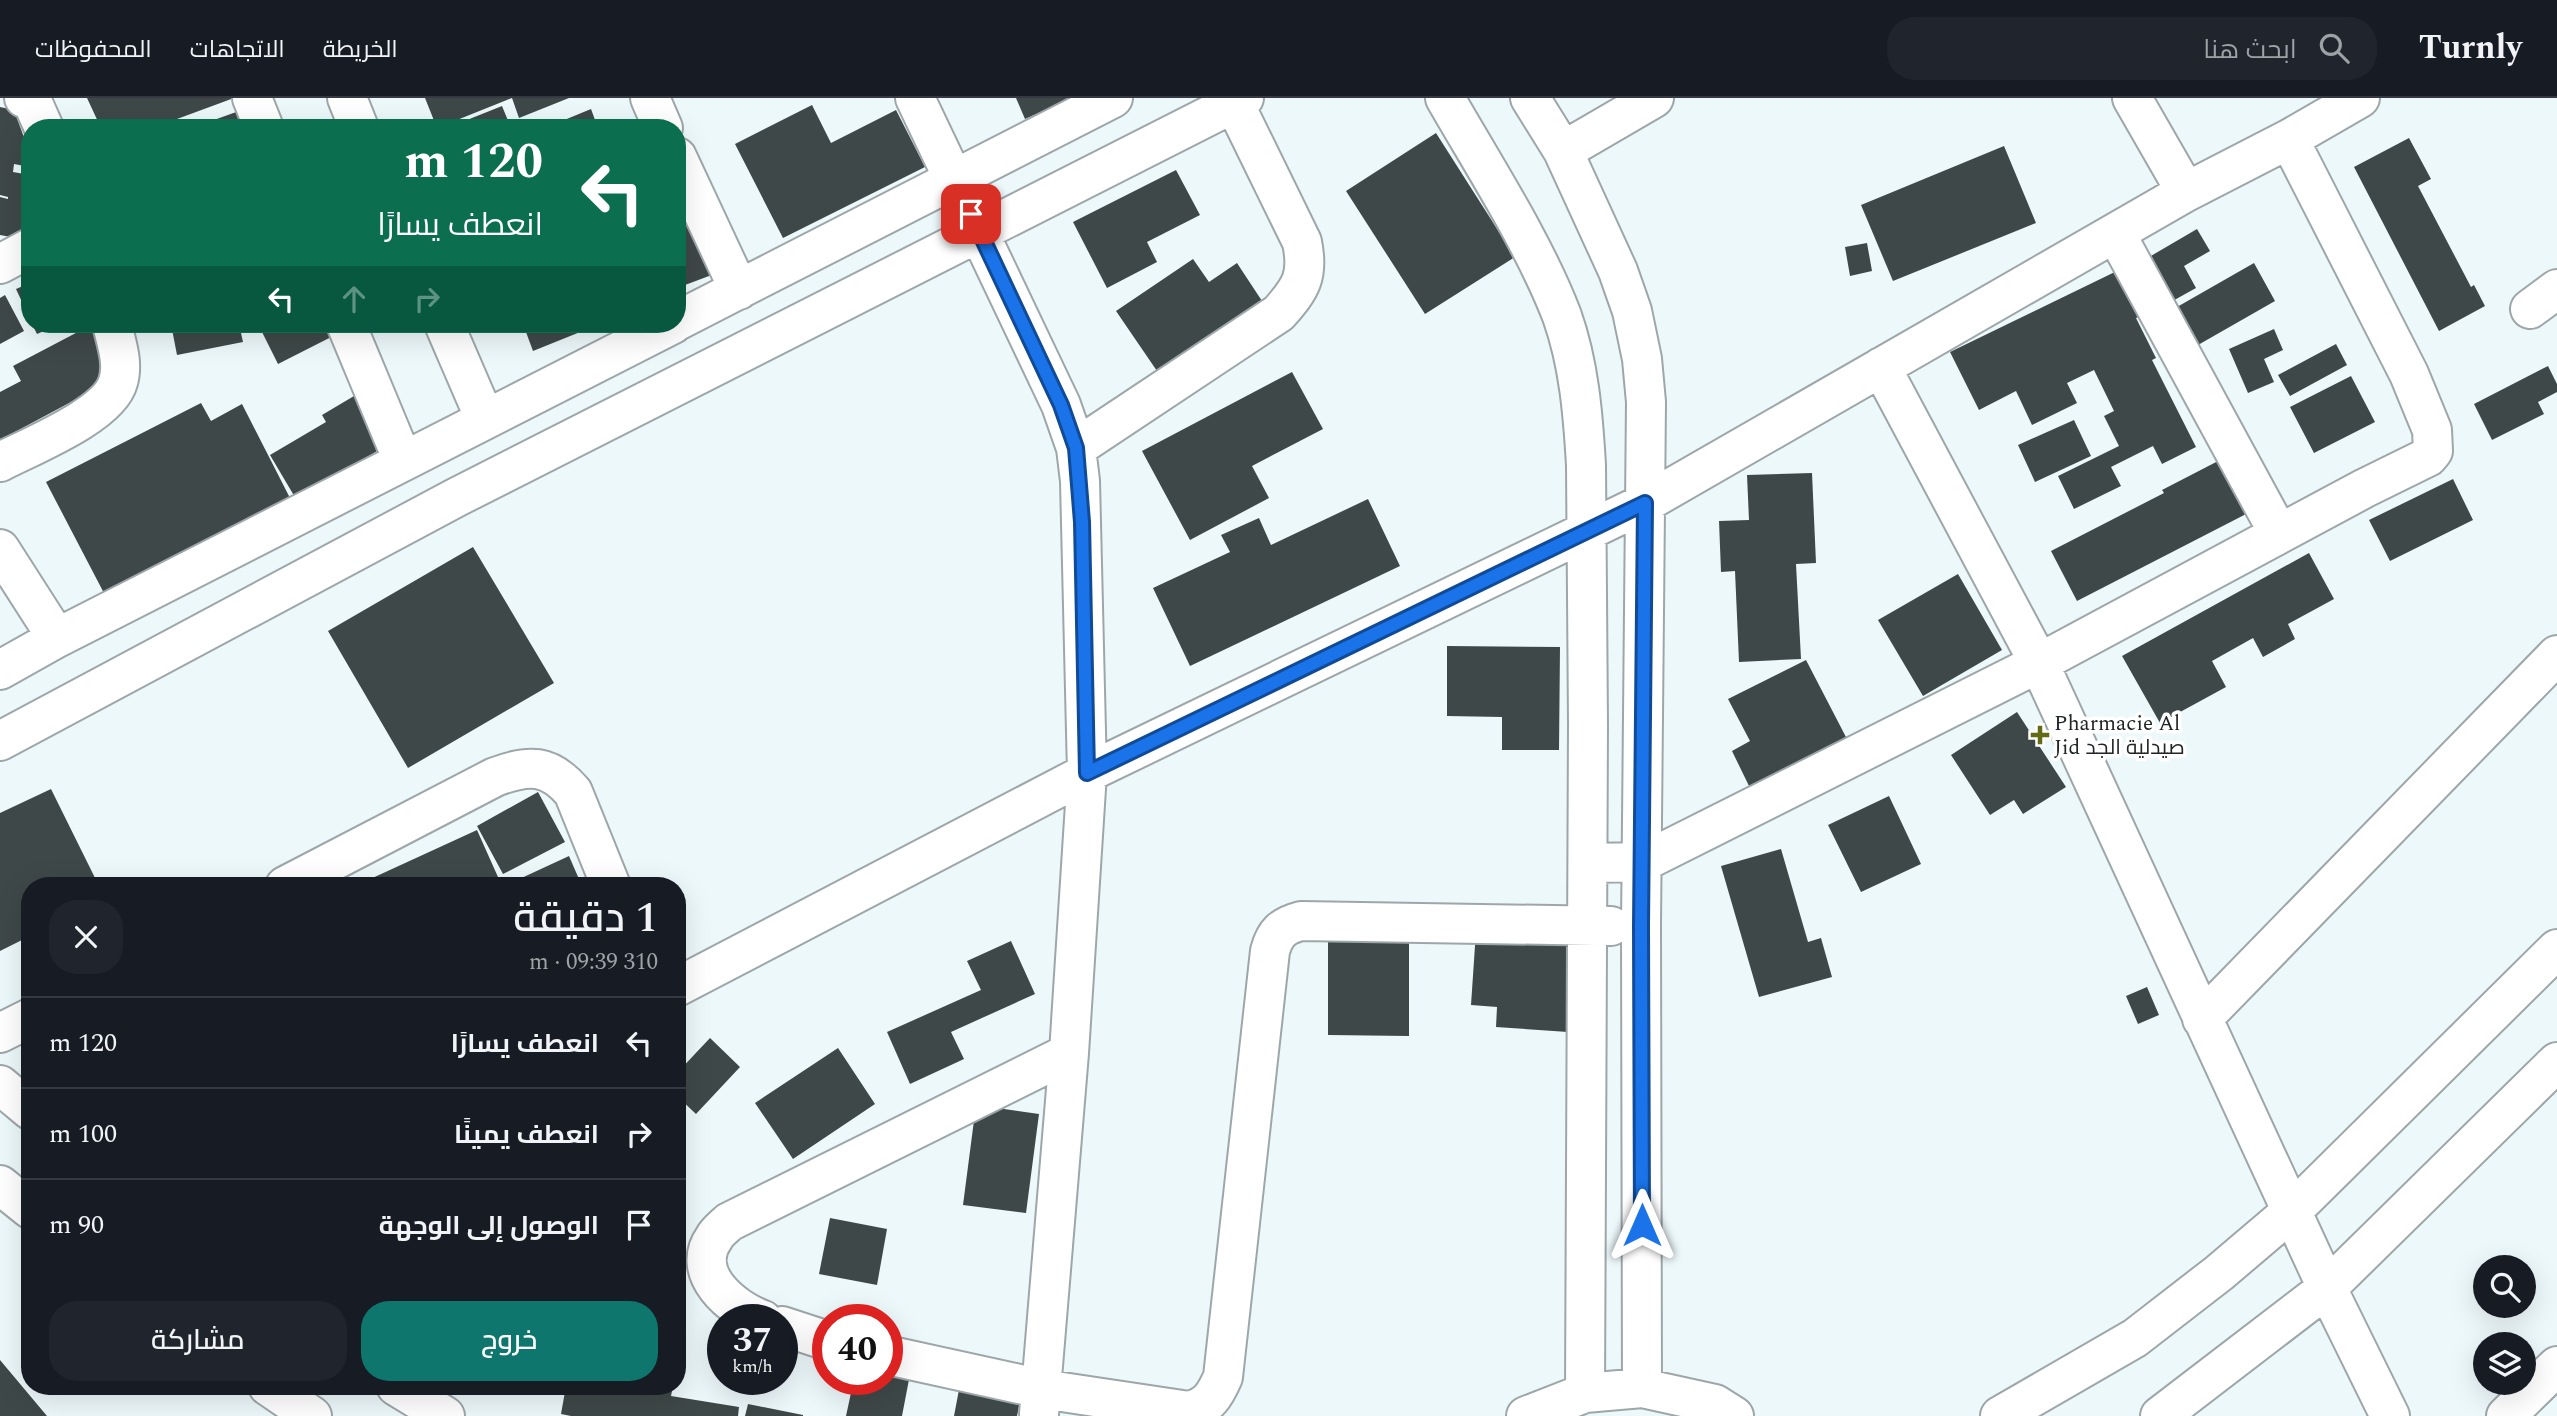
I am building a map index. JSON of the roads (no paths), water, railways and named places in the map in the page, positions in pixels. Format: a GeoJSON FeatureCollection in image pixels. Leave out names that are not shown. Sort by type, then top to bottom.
{"type":"FeatureCollection","features":[{"type":"Feature","properties":{"kind":"street"},"geometry":{"type":"LineString","coordinates":[[24,98],[32,101],[40,119]]}},
{"type":"Feature","properties":{"kind":"street"},"geometry":{"type":"LineString","coordinates":[[252,98],[260,119]]}},
{"type":"Feature","properties":{"kind":"street"},"geometry":{"type":"LineString","coordinates":[[347,98],[355,119]]}},
{"type":"Feature","properties":{"kind":"street"},"geometry":{"type":"LineString","coordinates":[[650,98],[659,119]]}},
{"type":"Feature","properties":{"kind":"street"},"geometry":{"type":"LineString","coordinates":[[915,98],[1061,405],[1076,448],[1082,522],[1087,773],[1069,1053],[1041,1403]]}},
{"type":"Feature","properties":{"kind":"street"},"geometry":{"type":"LineString","coordinates":[[686,316],[1113,98]]}},
{"type":"Feature","properties":{"kind":"street"},"geometry":{"type":"LineString","coordinates":[[1445,98],[1515,222],[1562,317],[1577,373],[1583,422],[1587,464],[1588,863],[1585,1393]]}},
{"type":"Feature","properties":{"kind":"street"},"geometry":{"type":"LineString","coordinates":[[1530,98],[1563,151],[1618,271],[1632,312],[1642,359],[1646,402],[1641,926],[1642,1388]]}},
{"type":"Feature","properties":{"kind":"street"},"geometry":{"type":"LineString","coordinates":[[1563,151],[1654,98]]}},
{"type":"Feature","properties":{"kind":"street"},"geometry":{"type":"LineString","coordinates":[[2132,98],[2186,192]]}},
{"type":"Feature","properties":{"kind":"street"},"geometry":{"type":"LineString","coordinates":[[686,982],[1087,773],[1645,503],[2186,192],[2360,98]]}},
{"type":"Feature","properties":{"kind":"street"},"geometry":{"type":"LineString","coordinates":[[0,741],[457,497],[1239,101],[1302,242],[1306,262],[1304,279],[1279,313],[1076,448]]}},
{"type":"Feature","properties":{"kind":"street"},"geometry":{"type":"LineString","coordinates":[[1588,863],[1643,862],[2039,663],[2428,457],[2433,442],[2427,418],[2409,374],[2288,139]]}},
{"type":"Feature","properties":{"kind":"street"},"geometry":{"type":"LineString","coordinates":[[686,176],[739,290]]}},
{"type":"Feature","properties":{"kind":"street"},"geometry":{"type":"LineString","coordinates":[[2116,234],[2279,534]]}},
{"type":"Feature","properties":{"kind":"street"},"geometry":{"type":"LineString","coordinates":[[0,264],[21,253]]}},
{"type":"Feature","properties":{"kind":"street"},"geometry":{"type":"LineString","coordinates":[[0,462],[98,411],[111,397],[118,382],[120,365],[114,333]]}},
{"type":"Feature","properties":{"kind":"street"},"geometry":{"type":"LineString","coordinates":[[351,333],[418,453],[457,497]]}},
{"type":"Feature","properties":{"kind":"street"},"geometry":{"type":"LineString","coordinates":[[448,333],[485,419]]}},
{"type":"Feature","properties":{"kind":"street"},"geometry":{"type":"LineString","coordinates":[[0,670],[57,638],[655,333]]}},
{"type":"Feature","properties":{"kind":"street"},"geometry":{"type":"LineString","coordinates":[[1881,367],[2039,663],[2327,1288],[2390,1416]]}},
{"type":"Feature","properties":{"kind":"street"},"geometry":{"type":"LineString","coordinates":[[0,549],[57,638]]}},
{"type":"Feature","properties":{"kind":"street"},"geometry":{"type":"LineString","coordinates":[[2202,1019],[2557,655]]}},
{"type":"Feature","properties":{"kind":"street"},"geometry":{"type":"LineString","coordinates":[[302,877],[495,777],[513,770],[531,768],[548,771],[573,792],[607,877]]}},
{"type":"Feature","properties":{"kind":"street"},"geometry":{"type":"LineString","coordinates":[[903,1360],[1041,1403],[1189,1411],[1204,1407],[1214,1397],[1223,1377],[1270,951],[1279,930],[1301,921],[1641,926]]}},
{"type":"Feature","properties":{"kind":"street"},"geometry":{"type":"LineString","coordinates":[[2000,1416],[2135,1338],[2219,1273],[2292,1211],[2557,949]]}},
{"type":"Feature","properties":{"kind":"street"},"geometry":{"type":"LineString","coordinates":[[0,1033],[21,1022]]}},
{"type":"Feature","properties":{"kind":"street"},"geometry":{"type":"LineString","coordinates":[[732,1304],[717,1288],[707,1269],[707,1251],[714,1237],[729,1222],[1069,1053]]}},
{"type":"Feature","properties":{"kind":"street"},"geometry":{"type":"LineString","coordinates":[[2160,1416],[2327,1288],[2557,1062]]}},
{"type":"Feature","properties":{"kind":"street"},"geometry":{"type":"LineString","coordinates":[[0,1085],[21,1102]]}},
{"type":"Feature","properties":{"kind":"street"},"geometry":{"type":"LineString","coordinates":[[0,1185],[21,1202]]}},
{"type":"Feature","properties":{"kind":"street"},"geometry":{"type":"LineString","coordinates":[[2506,1416],[2557,1366]]}},
{"type":"Feature","properties":{"kind":"street"},"geometry":{"type":"LineString","coordinates":[[1526,1416],[1585,1393],[1642,1388],[1715,1404],[1734,1416]]}},
{"type":"Feature","properties":{"kind":"street"},"geometry":{"type":"LineString","coordinates":[[281,1395],[312,1416]]}},
{"type":"Feature","properties":{"kind":"street"},"geometry":{"type":"LineString","coordinates":[[410,1395],[444,1416]]}},
{"type":"Feature","properties":{"kind":"place","name":"Pharmacie Al Jid صيدلية الجد"},"geometry":{"type":"Point","coordinates":[2040,735]}}]}
